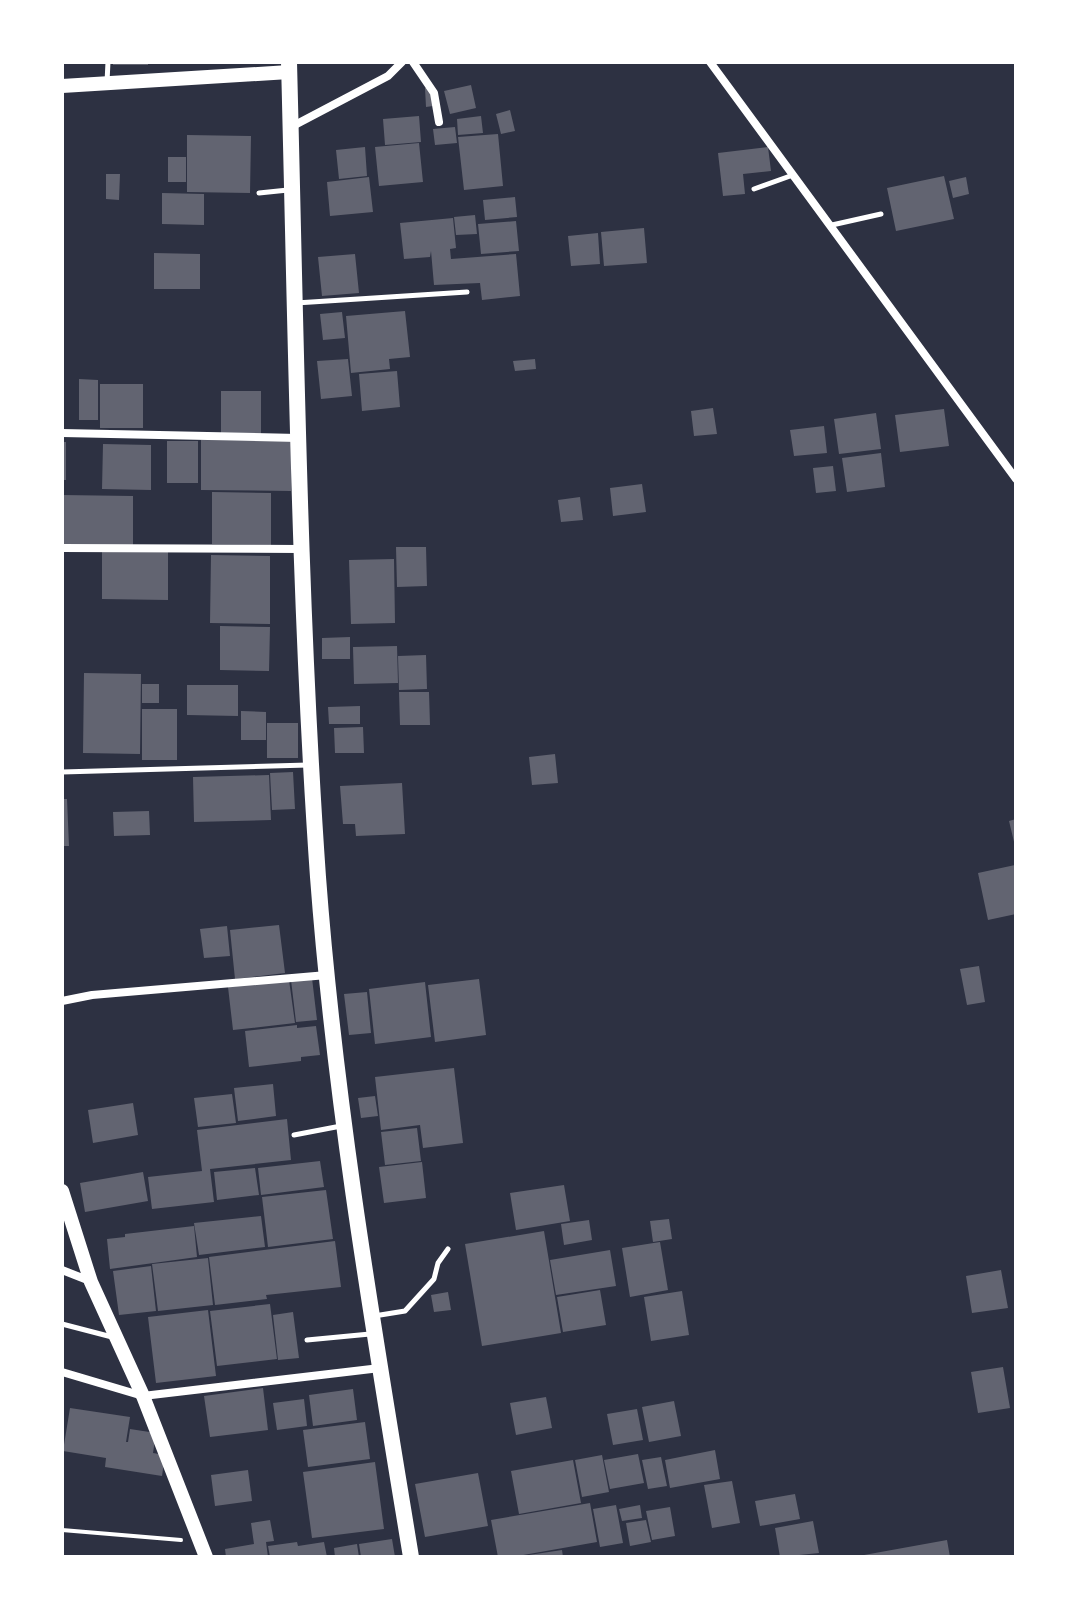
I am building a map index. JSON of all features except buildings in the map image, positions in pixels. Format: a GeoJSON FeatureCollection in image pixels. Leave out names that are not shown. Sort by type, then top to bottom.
{"type":"FeatureCollection","features":[{"type":"Feature","properties":{"kind":"main road"},"geometry":{"type":"LineString","coordinates":[[289,67],[302,549],[318,876],[346,1125],[380,1368],[411,1557]]}},
{"type":"Feature","properties":{"kind":"street"},"geometry":{"type":"LineString","coordinates":[[291,127],[388,76],[402,62]]}},
{"type":"Feature","properties":{"kind":"street"},"geometry":{"type":"LineString","coordinates":[[413,62],[434,93],[439,122]]}},
{"type":"Feature","properties":{"kind":"street"},"geometry":{"type":"LineString","coordinates":[[710,62],[1016,479]]}},
{"type":"Feature","properties":{"kind":"street"},"geometry":{"type":"LineString","coordinates":[[62,86],[289,67]]}},
{"type":"Feature","properties":{"kind":"street"},"geometry":{"type":"LineString","coordinates":[[62,433],[299,438]]}},
{"type":"Feature","properties":{"kind":"street"},"geometry":{"type":"LineString","coordinates":[[62,548],[302,549]]}},
{"type":"Feature","properties":{"kind":"street"},"geometry":{"type":"LineString","coordinates":[[62,1001],[92,995],[327,975]]}},
{"type":"Feature","properties":{"kind":"street"},"geometry":{"type":"LineString","coordinates":[[62,1191],[91,1282],[143,1396],[206,1557]]}},
{"type":"Feature","properties":{"kind":"street"},"geometry":{"type":"LineString","coordinates":[[62,1270],[91,1282]]}},
{"type":"Feature","properties":{"kind":"street"},"geometry":{"type":"LineString","coordinates":[[62,1372],[143,1396],[380,1368]]}},
{"type":"Feature","properties":{"kind":"lane"},"geometry":{"type":"LineString","coordinates":[[107,83],[108,62]]}},
{"type":"Feature","properties":{"kind":"lane"},"geometry":{"type":"LineString","coordinates":[[754,189],[794,174]]}},
{"type":"Feature","properties":{"kind":"lane"},"geometry":{"type":"LineString","coordinates":[[259,193],[293,189]]}},
{"type":"Feature","properties":{"kind":"lane"},"geometry":{"type":"LineString","coordinates":[[832,225],[881,214]]}},
{"type":"Feature","properties":{"kind":"lane"},"geometry":{"type":"LineString","coordinates":[[295,303],[467,292]]}},
{"type":"Feature","properties":{"kind":"lane"},"geometry":{"type":"LineString","coordinates":[[62,772],[313,765]]}},
{"type":"Feature","properties":{"kind":"lane"},"geometry":{"type":"LineString","coordinates":[[294,1135],[346,1125]]}},
{"type":"Feature","properties":{"kind":"lane"},"geometry":{"type":"LineString","coordinates":[[373,1316],[405,1311],[434,1279],[438,1263],[448,1249]]}},
{"type":"Feature","properties":{"kind":"lane"},"geometry":{"type":"LineString","coordinates":[[62,1324],[117,1338]]}},
{"type":"Feature","properties":{"kind":"lane"},"geometry":{"type":"LineString","coordinates":[[307,1340],[375,1334]]}},
{"type":"Feature","properties":{"kind":"path"},"geometry":{"type":"LineString","coordinates":[[62,1530],[129,1538],[200,1541]]}}]}
